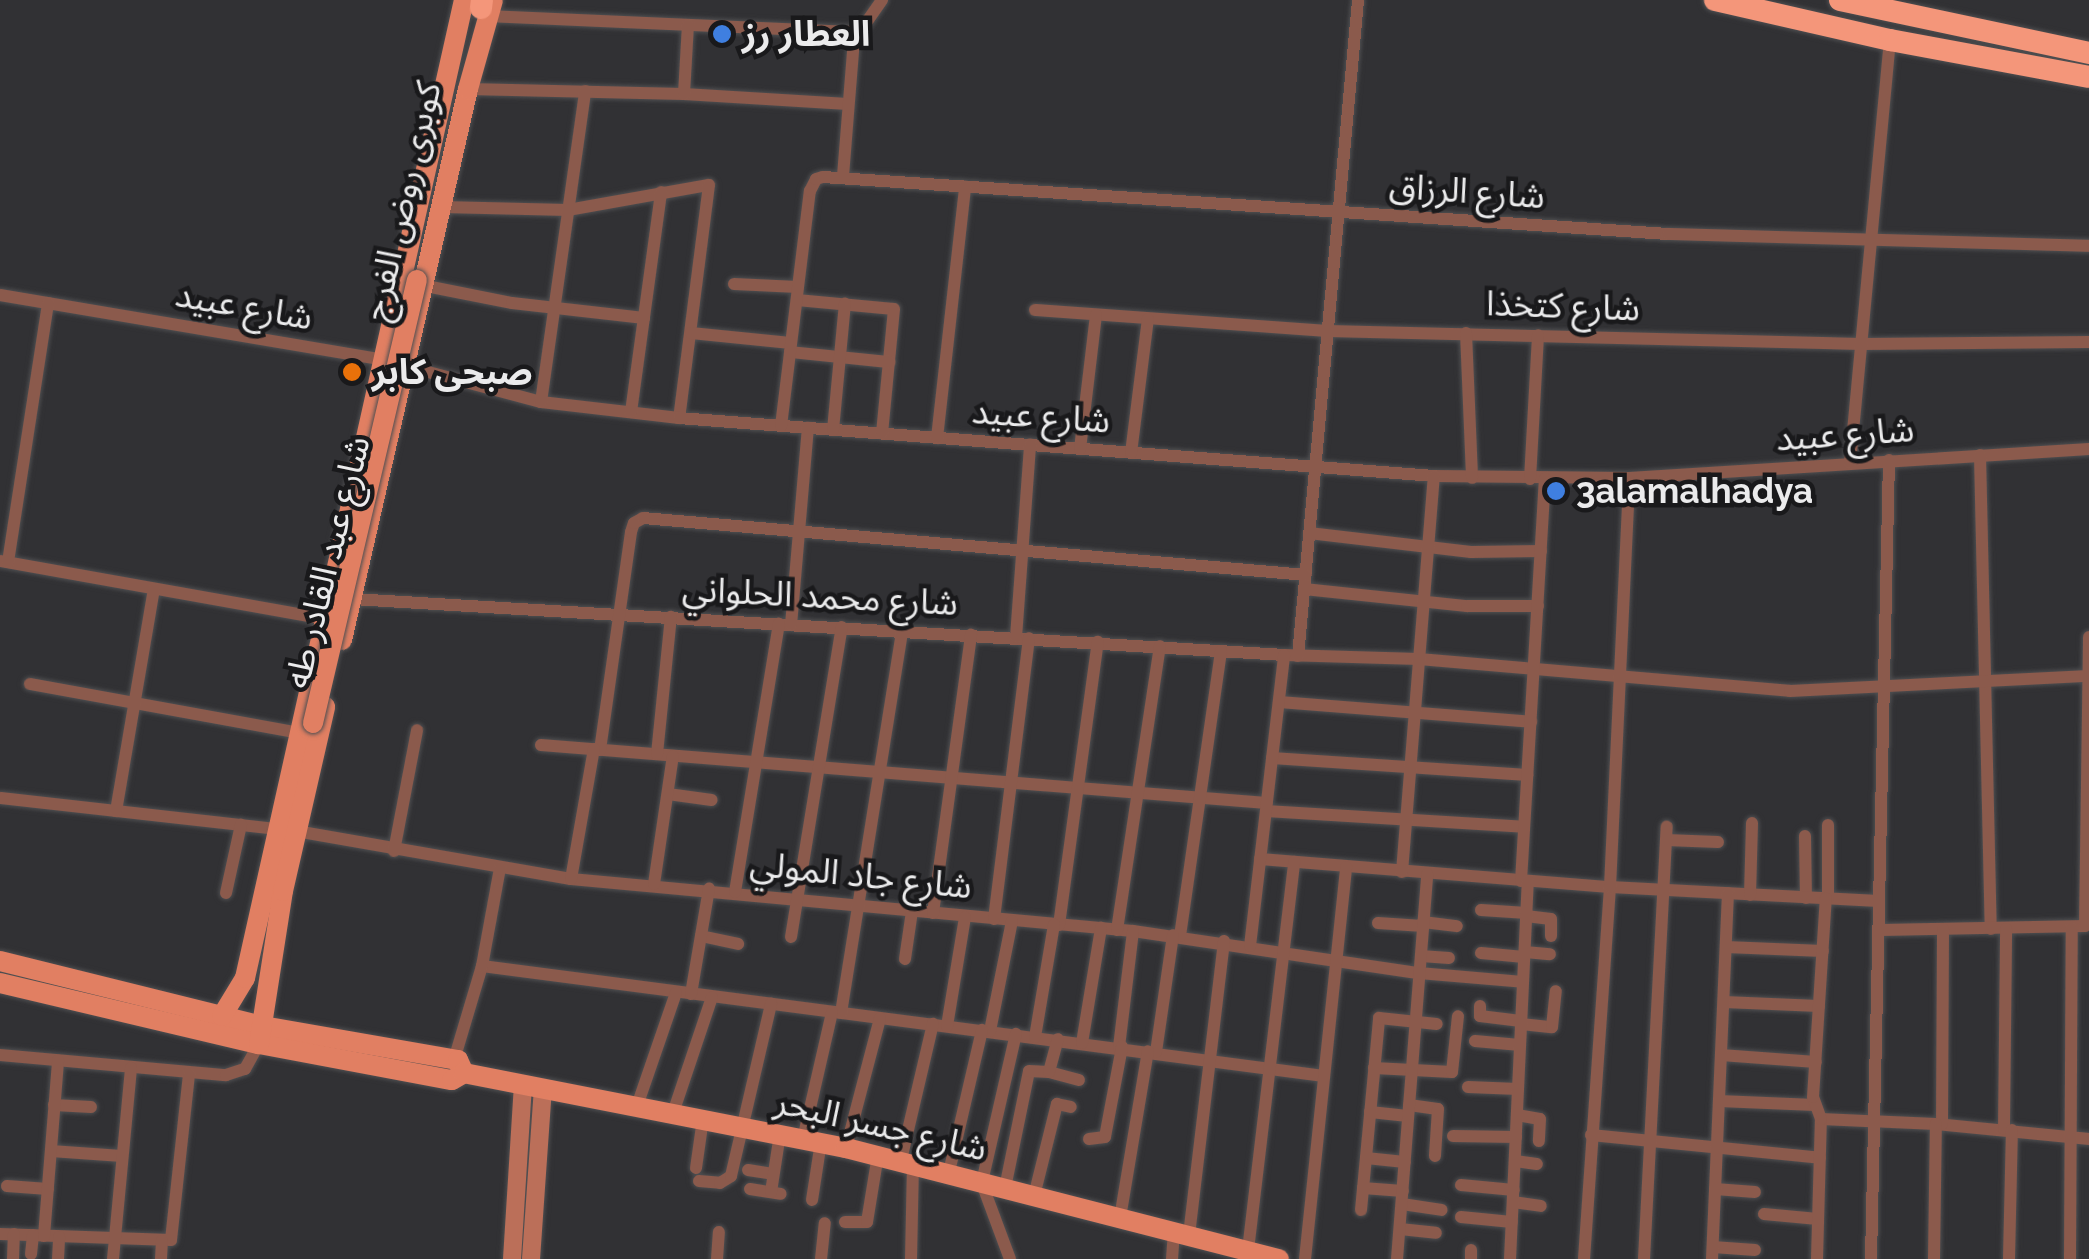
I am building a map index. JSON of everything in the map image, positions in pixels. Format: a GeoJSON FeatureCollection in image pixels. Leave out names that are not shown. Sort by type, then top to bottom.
{"type":"FeatureCollection","features":[{"type":"Feature","properties":{"kind":"highway"},"geometry":{"type":"LineString","coordinates":[[1715,0],[1890,40],[2089,76]]}},
{"type":"Feature","properties":{"kind":"highway"},"geometry":{"type":"LineString","coordinates":[[1840,0],[2089,53]]}},
{"type":"Feature","properties":{"kind":"main road","name":"كوبرى روض الفرج"},"geometry":{"type":"LineString","coordinates":[[400,290],[415,262],[468,42],[481,4]]}},
{"type":"Feature","properties":{"kind":"main road","name":"كوبرى روض الفرج"},"geometry":{"type":"LineString","coordinates":[[311,769],[306,728],[481,4]]}},
{"type":"Feature","properties":{"kind":"main road","name":"شارع عبد القادر طه"},"geometry":{"type":"LineString","coordinates":[[222,1016],[237,997],[287,830],[311,769],[409,365],[468,88],[481,4]]}},
{"type":"Feature","properties":{"kind":"main road","name":"شارع عبد القادر طه"},"geometry":{"type":"LineString","coordinates":[[261,1035],[287,830],[324,619],[400,290],[481,4]]}},
{"type":"Feature","properties":{"kind":"main road","name":"شارع جسر البحر"},"geometry":{"type":"LineString","coordinates":[[0,961],[222,1016],[261,1035]]}},
{"type":"Feature","properties":{"kind":"main road","name":"شارع جسر البحر"},"geometry":{"type":"LineString","coordinates":[[0,983],[261,1035],[452,1080],[459,1066],[533,1086],[907,1161],[1274,1258]]}},
{"type":"Feature","properties":{"kind":"main road"},"geometry":{"type":"LineString","coordinates":[[237,997],[249,1004],[264,1001]]}},
{"type":"Feature","properties":{"kind":"street"},"geometry":{"type":"LineString","coordinates":[[781,426],[811,184],[823,177],[843,176],[857,32],[882,0]]}},
{"type":"Feature","properties":{"kind":"street"},"geometry":{"type":"LineString","coordinates":[[1250,946],[1279,702],[1305,582],[1358,0]]}},
{"type":"Feature","properties":{"kind":"street"},"geometry":{"type":"LineString","coordinates":[[481,4],[688,25],[857,32]]}},
{"type":"Feature","properties":{"kind":"street"},"geometry":{"type":"LineString","coordinates":[[684,94],[688,25]]}},
{"type":"Feature","properties":{"kind":"street"},"geometry":{"type":"LineString","coordinates":[[1850,462],[1890,40]]}},
{"type":"Feature","properties":{"kind":"street"},"geometry":{"type":"LineString","coordinates":[[468,88],[684,94],[848,104]]}},
{"type":"Feature","properties":{"kind":"street"},"geometry":{"type":"LineString","coordinates":[[541,402],[584,91]]}},
{"type":"Feature","properties":{"kind":"street","name":"شارع الرزاق"},"geometry":{"type":"LineString","coordinates":[[843,176],[1668,234],[2089,246]]}},
{"type":"Feature","properties":{"kind":"street"},"geometry":{"type":"LineString","coordinates":[[442,207],[568,210],[705,184],[712,190],[680,418]]}},
{"type":"Feature","properties":{"kind":"street"},"geometry":{"type":"LineString","coordinates":[[937,438],[965,187]]}},
{"type":"Feature","properties":{"kind":"street"},"geometry":{"type":"LineString","coordinates":[[631,412],[661,192]]}},
{"type":"Feature","properties":{"kind":"street"},"geometry":{"type":"LineString","coordinates":[[734,284],[894,311],[882,433]]}},
{"type":"Feature","properties":{"kind":"street"},"geometry":{"type":"LineString","coordinates":[[426,286],[554,309],[644,318]]}},
{"type":"Feature","properties":{"kind":"street","name":"شارع عبيد"},"geometry":{"type":"LineString","coordinates":[[0,295],[384,360],[541,402],[680,418],[1434,476],[1629,478],[2089,449]]}},
{"type":"Feature","properties":{"kind":"street"},"geometry":{"type":"LineString","coordinates":[[48,303],[4,562],[324,619]]}},
{"type":"Feature","properties":{"kind":"street"},"geometry":{"type":"LineString","coordinates":[[832,430],[845,304]]}},
{"type":"Feature","properties":{"kind":"street","name":"شارع كتخذا"},"geometry":{"type":"LineString","coordinates":[[1035,310],[1328,331],[1862,344],[2089,342]]}},
{"type":"Feature","properties":{"kind":"street"},"geometry":{"type":"LineString","coordinates":[[1080,448],[1096,315]]}},
{"type":"Feature","properties":{"kind":"street"},"geometry":{"type":"LineString","coordinates":[[1131,452],[1148,320]]}},
{"type":"Feature","properties":{"kind":"street"},"geometry":{"type":"LineString","coordinates":[[692,332],[889,362]]}},
{"type":"Feature","properties":{"kind":"street"},"geometry":{"type":"LineString","coordinates":[[1466,334],[1472,478]]}},
{"type":"Feature","properties":{"kind":"street"},"geometry":{"type":"LineString","coordinates":[[1530,478],[1538,335]]}},
{"type":"Feature","properties":{"kind":"street"},"geometry":{"type":"LineString","coordinates":[[735,892],[756,763],[785,624],[799,533],[808,428]]}},
{"type":"Feature","properties":{"kind":"street"},"geometry":{"type":"LineString","coordinates":[[994,919],[1023,637],[1022,552],[1030,445]]}},
{"type":"Feature","properties":{"kind":"street"},"geometry":{"type":"LineString","coordinates":[[1980,455],[1991,929]]}},
{"type":"Feature","properties":{"kind":"street"},"geometry":{"type":"LineString","coordinates":[[1871,1259],[1889,460]]}},
{"type":"Feature","properties":{"kind":"street"},"geometry":{"type":"LineString","coordinates":[[1402,872],[1434,476]]}},
{"type":"Feature","properties":{"kind":"street"},"geometry":{"type":"LineString","coordinates":[[1584,1259],[1610,887],[1629,478]]}},
{"type":"Feature","properties":{"kind":"street"},"geometry":{"type":"LineString","coordinates":[[1510,1259],[1526,914],[1524,827],[1546,479]]}},
{"type":"Feature","properties":{"kind":"street"},"geometry":{"type":"LineString","coordinates":[[571,879],[597,749],[630,532],[634,522],[643,518],[1305,582],[1424,601],[1538,606]]}},
{"type":"Feature","properties":{"kind":"street"},"geometry":{"type":"LineString","coordinates":[[1310,533],[1471,552],[1541,552]]}},
{"type":"Feature","properties":{"kind":"street"},"geometry":{"type":"LineString","coordinates":[[116,811],[154,588]]}},
{"type":"Feature","properties":{"kind":"street","name":"شارع محمد الحلواني"},"geometry":{"type":"LineString","coordinates":[[352,600],[1023,637],[1291,656],[1419,659],[1808,692],[2089,676]]}},
{"type":"Feature","properties":{"kind":"street"},"geometry":{"type":"LineString","coordinates":[[657,754],[672,617]]}},
{"type":"Feature","properties":{"kind":"street"},"geometry":{"type":"LineString","coordinates":[[791,937],[842,628]]}},
{"type":"Feature","properties":{"kind":"street"},"geometry":{"type":"LineString","coordinates":[[812,1200],[812,1141],[860,904],[902,631]]}},
{"type":"Feature","properties":{"kind":"street"},"geometry":{"type":"LineString","coordinates":[[933,914],[971,634]]}},
{"type":"Feature","properties":{"kind":"street"},"geometry":{"type":"LineString","coordinates":[[1880,930],[2072,928],[2086,924],[2089,638]]}},
{"type":"Feature","properties":{"kind":"street"},"geometry":{"type":"LineString","coordinates":[[1035,1037],[1078,788],[1098,642]]}},
{"type":"Feature","properties":{"kind":"street"},"geometry":{"type":"LineString","coordinates":[[1117,930],[1160,646]]}},
{"type":"Feature","properties":{"kind":"street"},"geometry":{"type":"LineString","coordinates":[[1120,1218],[1177,936],[1221,650]]}},
{"type":"Feature","properties":{"kind":"street"},"geometry":{"type":"LineString","coordinates":[[30,684],[306,728]]}},
{"type":"Feature","properties":{"kind":"street"},"geometry":{"type":"LineString","coordinates":[[1279,702],[1531,722]]}},
{"type":"Feature","properties":{"kind":"street"},"geometry":{"type":"LineString","coordinates":[[394,851],[416,730]]}},
{"type":"Feature","properties":{"kind":"street"},"geometry":{"type":"LineString","coordinates":[[541,745],[1524,827]]}},
{"type":"Feature","properties":{"kind":"street"},"geometry":{"type":"LineString","coordinates":[[654,884],[673,756]]}},
{"type":"Feature","properties":{"kind":"street"},"geometry":{"type":"LineString","coordinates":[[1272,758],[1527,775]]}},
{"type":"Feature","properties":{"kind":"street"},"geometry":{"type":"LineString","coordinates":[[668,794],[712,800]]}},
{"type":"Feature","properties":{"kind":"street","name":"شارع جاد المولي"},"geometry":{"type":"LineString","coordinates":[[0,798],[287,830],[571,879],[1133,931],[1224,941],[1419,974],[1523,982]]}},
{"type":"Feature","properties":{"kind":"street"},"geometry":{"type":"LineString","coordinates":[[1750,895],[1752,824]]}},
{"type":"Feature","properties":{"kind":"street"},"geometry":{"type":"LineString","coordinates":[[226,893],[242,825]]}},
{"type":"Feature","properties":{"kind":"street"},"geometry":{"type":"LineString","coordinates":[[1817,1259],[1821,1118],[1815,1104],[1816,1062],[1828,825]]}},
{"type":"Feature","properties":{"kind":"street"},"geometry":{"type":"LineString","coordinates":[[1644,1259],[1666,833],[1718,842]]}},
{"type":"Feature","properties":{"kind":"street"},"geometry":{"type":"LineString","coordinates":[[1805,836],[1806,898]]}},
{"type":"Feature","properties":{"kind":"street"},"geometry":{"type":"LineString","coordinates":[[1260,859],[1610,887],[1879,902]]}},
{"type":"Feature","properties":{"kind":"street"},"geometry":{"type":"LineString","coordinates":[[1248,1250],[1280,951],[1294,862]]}},
{"type":"Feature","properties":{"kind":"street"},"geometry":{"type":"LineString","coordinates":[[1304,1259],[1346,867]]}},
{"type":"Feature","properties":{"kind":"street"},"geometry":{"type":"LineString","coordinates":[[459,1066],[500,868]]}},
{"type":"Feature","properties":{"kind":"street"},"geometry":{"type":"LineString","coordinates":[[1397,1259],[1427,874]]}},
{"type":"Feature","properties":{"kind":"street"},"geometry":{"type":"LineString","coordinates":[[691,994],[708,889]]}},
{"type":"Feature","properties":{"kind":"street"},"geometry":{"type":"LineString","coordinates":[[1728,894],[1712,1253],[1755,1250]]}},
{"type":"Feature","properties":{"kind":"street"},"geometry":{"type":"LineString","coordinates":[[1481,910],[1551,919],[1551,936]]}},
{"type":"Feature","properties":{"kind":"street"},"geometry":{"type":"LineString","coordinates":[[905,959],[912,912]]}},
{"type":"Feature","properties":{"kind":"street"},"geometry":{"type":"LineString","coordinates":[[911,1259],[907,1161],[965,916]]}},
{"type":"Feature","properties":{"kind":"street"},"geometry":{"type":"LineString","coordinates":[[950,1172],[1012,921]]}},
{"type":"Feature","properties":{"kind":"street"},"geometry":{"type":"LineString","coordinates":[[1378,922],[1457,926]]}},
{"type":"Feature","properties":{"kind":"street"},"geometry":{"type":"LineString","coordinates":[[1082,1042],[1101,928]]}},
{"type":"Feature","properties":{"kind":"street"},"geometry":{"type":"LineString","coordinates":[[2070,1259],[2072,928]]}},
{"type":"Feature","properties":{"kind":"street"},"geometry":{"type":"LineString","coordinates":[[2006,929],[2009,1259]]}},
{"type":"Feature","properties":{"kind":"street"},"geometry":{"type":"LineString","coordinates":[[1934,1259],[1942,930]]}},
{"type":"Feature","properties":{"kind":"street"},"geometry":{"type":"LineString","coordinates":[[1088,1139],[1105,1138],[1133,931]]}},
{"type":"Feature","properties":{"kind":"street"},"geometry":{"type":"LineString","coordinates":[[701,936],[738,944]]}},
{"type":"Feature","properties":{"kind":"street"},"geometry":{"type":"LineString","coordinates":[[1172,1259],[1181,1233],[1210,1061],[1224,941]]}},
{"type":"Feature","properties":{"kind":"street"},"geometry":{"type":"LineString","coordinates":[[1726,948],[1822,951]]}},
{"type":"Feature","properties":{"kind":"street"},"geometry":{"type":"LineString","coordinates":[[1480,953],[1550,954]]}},
{"type":"Feature","properties":{"kind":"street"},"geometry":{"type":"LineString","coordinates":[[1421,956],[1449,958]]}},
{"type":"Feature","properties":{"kind":"street"},"geometry":{"type":"LineString","coordinates":[[482,966],[1324,1076]]}},
{"type":"Feature","properties":{"kind":"street"},"geometry":{"type":"LineString","coordinates":[[1480,1006],[1480,1016],[1552,1027],[1556,991]]}},
{"type":"Feature","properties":{"kind":"street"},"geometry":{"type":"LineString","coordinates":[[637,1106],[676,993]]}},
{"type":"Feature","properties":{"kind":"street"},"geometry":{"type":"LineString","coordinates":[[673,1114],[712,997]]}},
{"type":"Feature","properties":{"kind":"street"},"geometry":{"type":"LineString","coordinates":[[1724,1002],[1820,1006]]}},
{"type":"Feature","properties":{"kind":"street"},"geometry":{"type":"LineString","coordinates":[[703,1119],[698,1174],[730,1179],[772,1004]]}},
{"type":"Feature","properties":{"kind":"street"},"geometry":{"type":"LineString","coordinates":[[1361,1210],[1378,1020],[1384,1016],[1437,1024]]}},
{"type":"Feature","properties":{"kind":"street"},"geometry":{"type":"LineString","coordinates":[[1374,1068],[1454,1070],[1458,1016]]}},
{"type":"Feature","properties":{"kind":"street"},"geometry":{"type":"LineString","coordinates":[[846,1148],[880,1018]]}},
{"type":"Feature","properties":{"kind":"street"},"geometry":{"type":"LineString","coordinates":[[1010,1259],[981,1182],[1016,1034]]}},
{"type":"Feature","properties":{"kind":"street"},"geometry":{"type":"LineString","coordinates":[[0,1055],[189,1074],[239,1073],[250,1065],[261,1035]]}},
{"type":"Feature","properties":{"kind":"street"},"geometry":{"type":"LineString","coordinates":[[1049,1072],[1058,1040]]}},
{"type":"Feature","properties":{"kind":"street"},"geometry":{"type":"LineString","coordinates":[[1475,1041],[1520,1045]]}},
{"type":"Feature","properties":{"kind":"street"},"geometry":{"type":"LineString","coordinates":[[1721,1055],[1816,1062]]}},
{"type":"Feature","properties":{"kind":"street"},"geometry":{"type":"LineString","coordinates":[[58,1061],[45,1236],[58,1259]]}},
{"type":"Feature","properties":{"kind":"street"},"geometry":{"type":"LineString","coordinates":[[113,1259],[132,1068]]}},
{"type":"Feature","properties":{"kind":"street"},"geometry":{"type":"LineString","coordinates":[[1005,1188],[1028,1071],[1079,1080]]}},
{"type":"Feature","properties":{"kind":"street"},"geometry":{"type":"LineString","coordinates":[[161,1259],[167,1241],[189,1074]]}},
{"type":"Feature","properties":{"kind":"street"},"geometry":{"type":"LineString","coordinates":[[512,1259],[533,1086]]}},
{"type":"Feature","properties":{"kind":"street"},"geometry":{"type":"LineString","coordinates":[[530,1259],[533,1086]]}},
{"type":"Feature","properties":{"kind":"street"},"geometry":{"type":"LineString","coordinates":[[1468,1087],[1518,1089]]}},
{"type":"Feature","properties":{"kind":"street"},"geometry":{"type":"LineString","coordinates":[[1719,1101],[1815,1104]]}},
{"type":"Feature","properties":{"kind":"street"},"geometry":{"type":"LineString","coordinates":[[1034,1196],[1057,1104],[1071,1106]]}},
{"type":"Feature","properties":{"kind":"street"},"geometry":{"type":"LineString","coordinates":[[54,1105],[92,1107]]}},
{"type":"Feature","properties":{"kind":"street"},"geometry":{"type":"LineString","coordinates":[[1370,1112],[1438,1109],[1434,1156]]}},
{"type":"Feature","properties":{"kind":"street"},"geometry":{"type":"LineString","coordinates":[[1517,1115],[1540,1120],[1539,1141]]}},
{"type":"Feature","properties":{"kind":"street"},"geometry":{"type":"LineString","coordinates":[[1821,1118],[2008,1129],[2089,1139]]}},
{"type":"Feature","properties":{"kind":"street"},"geometry":{"type":"LineString","coordinates":[[750,1189],[776,1193],[774,1174],[780,1134]]}},
{"type":"Feature","properties":{"kind":"street"},"geometry":{"type":"LineString","coordinates":[[1591,1135],[1820,1158]]}},
{"type":"Feature","properties":{"kind":"street"},"geometry":{"type":"LineString","coordinates":[[1453,1136],[1516,1137]]}},
{"type":"Feature","properties":{"kind":"street"},"geometry":{"type":"LineString","coordinates":[[51,1151],[122,1156]]}},
{"type":"Feature","properties":{"kind":"street"},"geometry":{"type":"LineString","coordinates":[[845,1222],[868,1222],[878,1155]]}},
{"type":"Feature","properties":{"kind":"street"},"geometry":{"type":"LineString","coordinates":[[1366,1158],[1405,1162]]}},
{"type":"Feature","properties":{"kind":"street"},"geometry":{"type":"LineString","coordinates":[[1514,1161],[1537,1164]]}},
{"type":"Feature","properties":{"kind":"street"},"geometry":{"type":"LineString","coordinates":[[748,1170],[774,1174]]}},
{"type":"Feature","properties":{"kind":"street"},"geometry":{"type":"LineString","coordinates":[[1462,1185],[1541,1206]]}},
{"type":"Feature","properties":{"kind":"street"},"geometry":{"type":"LineString","coordinates":[[7,1186],[48,1189]]}},
{"type":"Feature","properties":{"kind":"street"},"geometry":{"type":"LineString","coordinates":[[1363,1188],[1442,1210]]}},
{"type":"Feature","properties":{"kind":"street"},"geometry":{"type":"LineString","coordinates":[[1716,1189],[1755,1192]]}},
{"type":"Feature","properties":{"kind":"street"},"geometry":{"type":"LineString","coordinates":[[1764,1214],[1818,1219]]}},
{"type":"Feature","properties":{"kind":"street"},"geometry":{"type":"LineString","coordinates":[[1460,1217],[1512,1222]]}},
{"type":"Feature","properties":{"kind":"street"},"geometry":{"type":"LineString","coordinates":[[821,1259],[825,1223]]}},
{"type":"Feature","properties":{"kind":"street"},"geometry":{"type":"LineString","coordinates":[[1400,1229],[1436,1232]]}},
{"type":"Feature","properties":{"kind":"street"},"geometry":{"type":"LineString","coordinates":[[717,1259],[719,1232]]}},
{"type":"Feature","properties":{"kind":"street"},"geometry":{"type":"LineString","coordinates":[[13,1259],[7,1234],[167,1241]]}},
{"type":"Feature","properties":{"kind":"street"},"geometry":{"type":"LineString","coordinates":[[31,1254],[45,1236]]}},
{"type":"Feature","properties":{"kind":"place","name":"العطار رز"},"geometry":{"type":"Point","coordinates":[722,34]}},
{"type":"Feature","properties":{"kind":"place","name":"صبحى كابر"},"geometry":{"type":"Point","coordinates":[352,372]}},
{"type":"Feature","properties":{"kind":"place","name":"3alamalhadya"},"geometry":{"type":"Point","coordinates":[1556,491]}}]}
